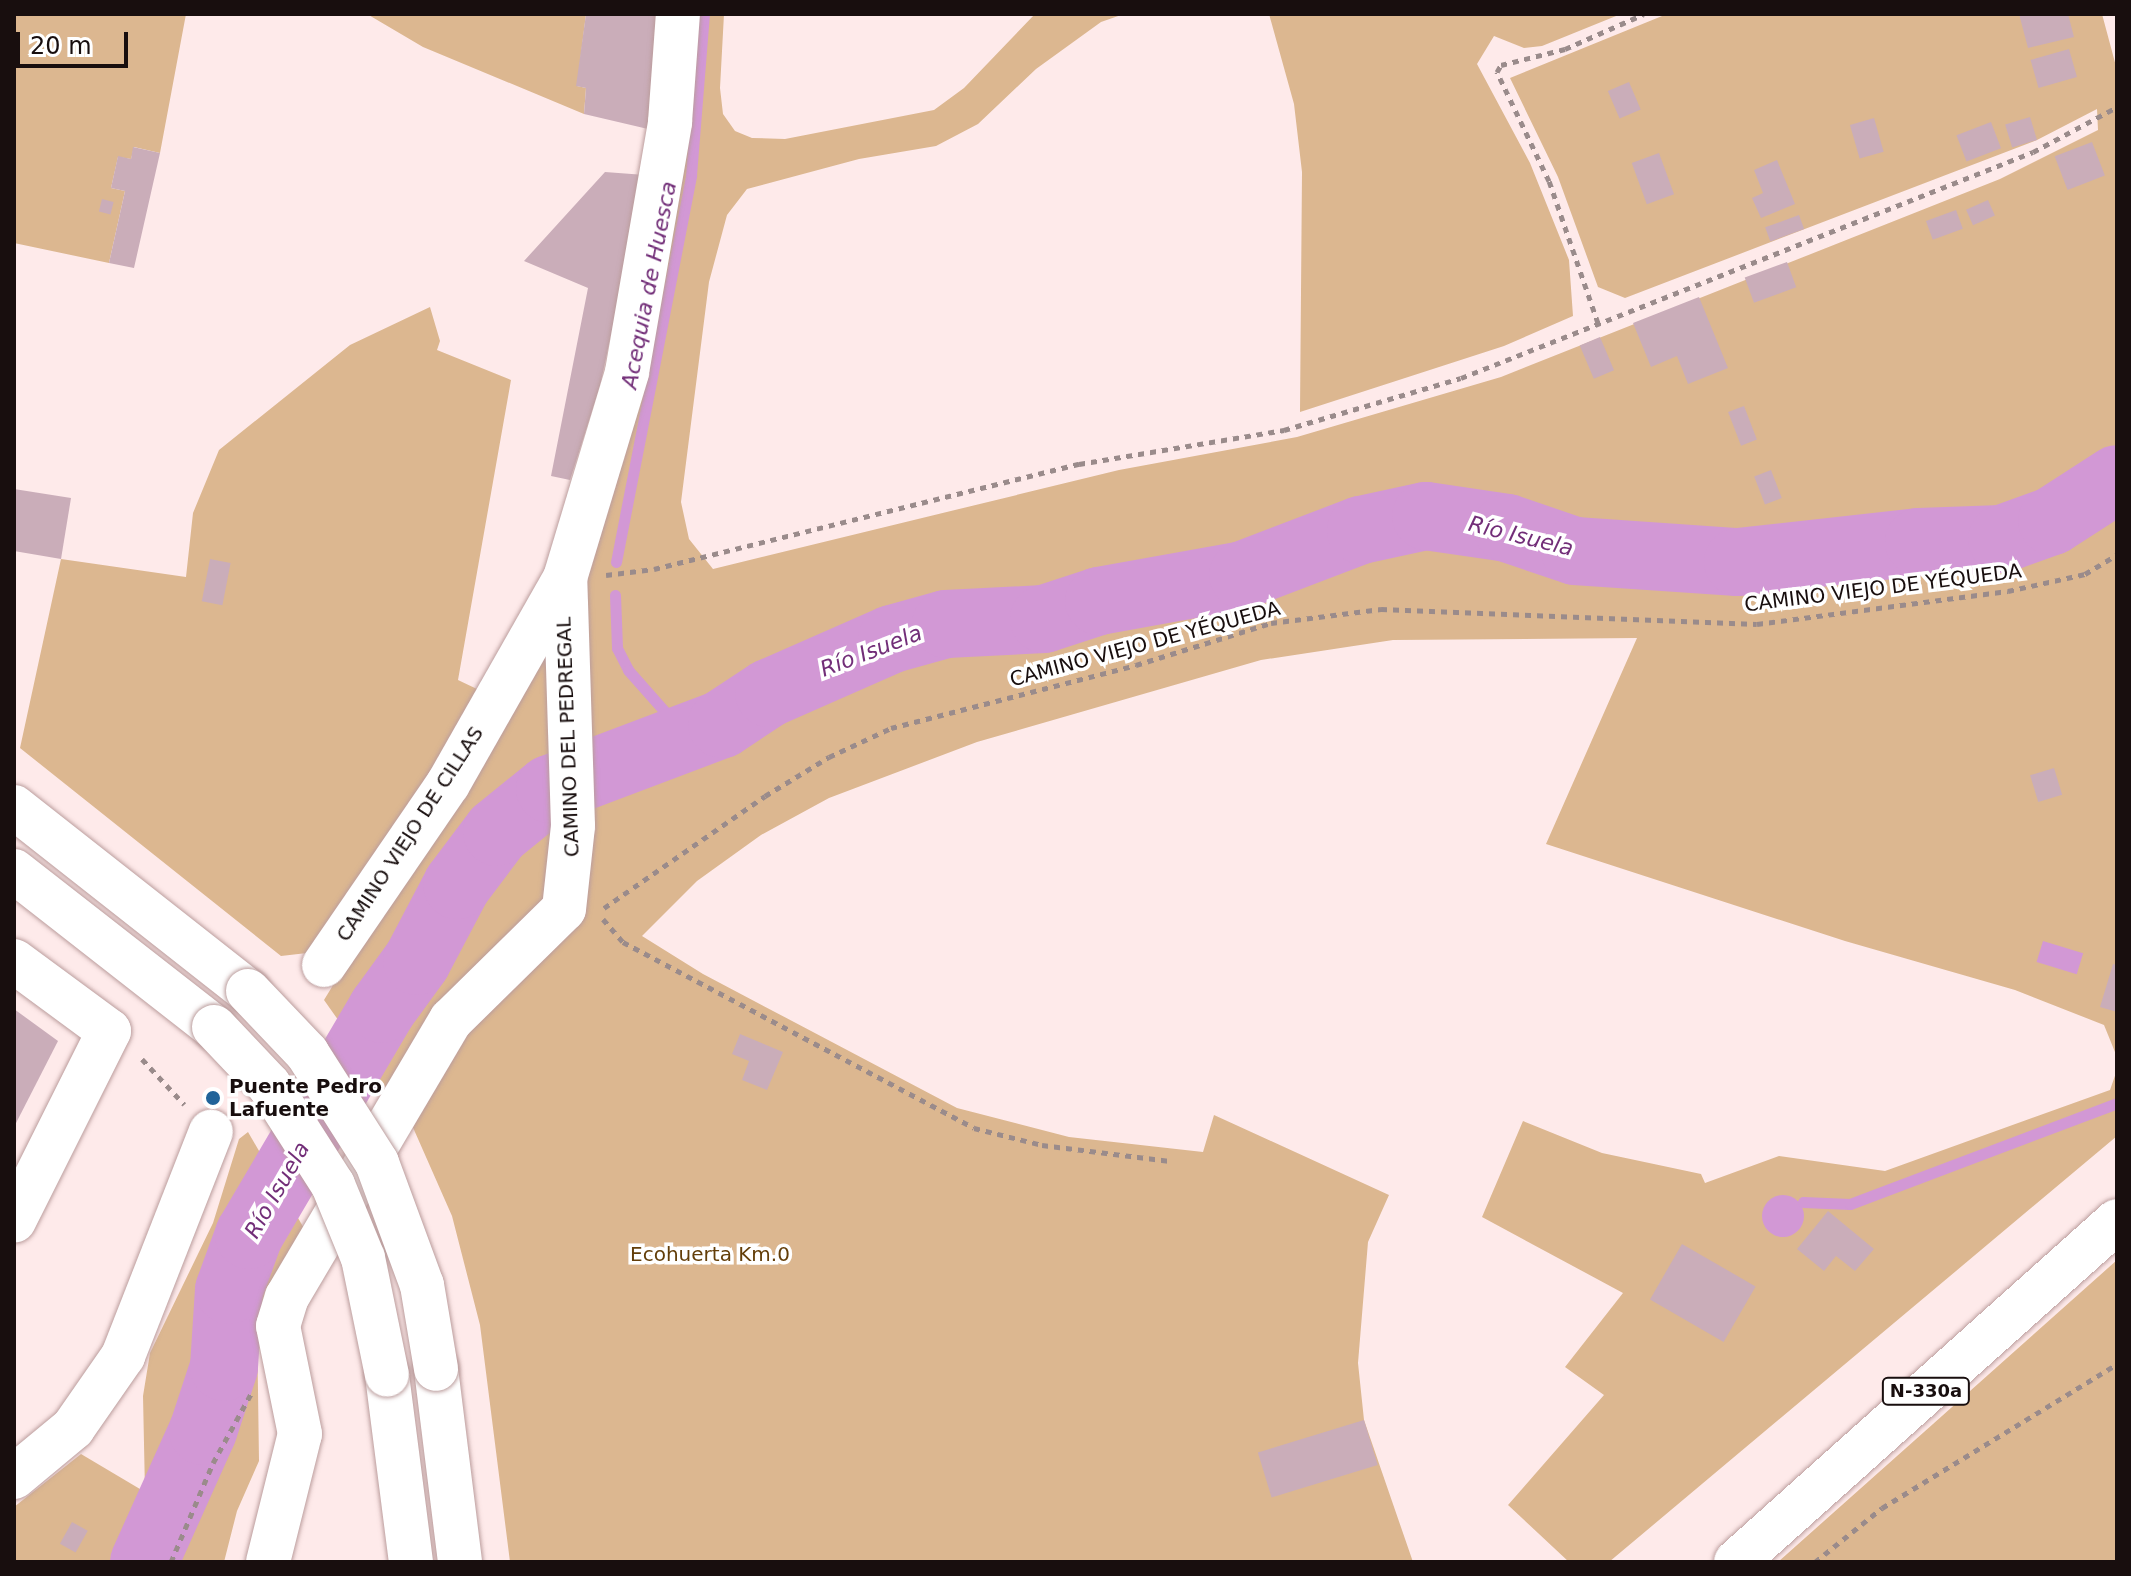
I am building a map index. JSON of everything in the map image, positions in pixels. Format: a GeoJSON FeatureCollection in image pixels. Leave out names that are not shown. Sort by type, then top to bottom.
{"type":"FeatureCollection","features":[{"type":"Feature","properties":{"kind":"main road","name":"CAMINO VIEJO DE CILLAS"},"geometry":{"type":"LineString","coordinates":[[324,965],[448,784],[565,578],[627,372],[670,122],[678,14]]}},
{"type":"Feature","properties":{"kind":"main road","name":"CAMINO DEL PEDREGAL"},"geometry":{"type":"LineString","coordinates":[[268,1562],[300,1434],[278,1326],[287,1297],[451,1020],[564,909],[573,826],[565,692],[565,578]]}},
{"type":"Feature","properties":{"kind":"main road"},"geometry":{"type":"LineString","coordinates":[[14,807],[248,991],[307,1053],[377,1163],[422,1285],[436,1369],[460,1562]]}},
{"type":"Feature","properties":{"kind":"main road"},"geometry":{"type":"LineString","coordinates":[[14,871],[214,1027],[269,1085],[333,1185],[363,1258],[387,1375],[411,1562]]}},
{"type":"Feature","properties":{"kind":"main road"},"geometry":{"type":"LineString","coordinates":[[14,961],[109,1031],[14,1221]]}},
{"type":"Feature","properties":{"kind":"main road"},"geometry":{"type":"LineString","coordinates":[[14,1477],[73,1428],[123,1356],[211,1132]]}},
{"type":"Feature","properties":{"kind":"main road","name":"N-330a"},"geometry":{"type":"LineString","coordinates":[[1736,1562],[2117,1221]]}},
{"type":"Feature","properties":{"kind":"path"},"geometry":{"type":"LineString","coordinates":[[1598,323],[1549,181],[1497,72],[1501,65],[1565,49],[1644,14]]}},
{"type":"Feature","properties":{"kind":"path"},"geometry":{"type":"LineString","coordinates":[[565,578],[654,569],[1079,464],[1284,430],[1461,378],[2033,152],[2117,107]]}},
{"type":"Feature","properties":{"kind":"path","name":"CAMINO VIEJO DE YÉQUEDA"},"geometry":{"type":"LineString","coordinates":[[1170,1161],[1042,1145],[974,1128],[623,942],[597,912],[634,892],[765,796],[829,757],[891,728],[1136,665],[1271,623],[1381,609],[1757,624],[2008,591],[2085,574],[2117,555]]}},
{"type":"Feature","properties":{"kind":"path"},"geometry":{"type":"LineString","coordinates":[[109,1031],[211,1132]]}},
{"type":"Feature","properties":{"kind":"path"},"geometry":{"type":"LineString","coordinates":[[1815,1562],[1882,1508],[2117,1364]]}},
{"type":"Feature","properties":{"kind":"path"},"geometry":{"type":"LineString","coordinates":[[171,1562],[234,1422],[251,1395],[286,1366]]}},
{"type":"Feature","properties":{"kind":"green space"},"geometry":{"type":"Polygon","coordinates":[[[14,14],[186,14],[160,153],[134,147],[131,159],[118,157],[111,188],[125,191],[109,263],[14,243],[14,14]]]}},
{"type":"Feature","properties":{"kind":"green space"},"geometry":{"type":"Polygon","coordinates":[[[367,14],[586,14],[577,86],[586,88],[584,114],[423,47],[367,14]]]}},
{"type":"Feature","properties":{"kind":"green space","name":"Ecohuerta Km.0"},"geometry":{"type":"Polygon","coordinates":[[[691,14],[724,14],[720,88],[723,114],[735,131],[752,138],[785,139],[934,110],[964,88],[1035,14],[1124,14],[1101,22],[1036,69],[978,124],[936,146],[859,159],[747,189],[727,215],[709,282],[681,502],[689,539],[713,569],[1119,470],[1297,437],[1501,377],[2000,179],[2098,130],[2097,109],[2037,140],[1625,298],[1598,287],[1558,177],[1510,78],[1667,14],[2102,14],[2117,70],[2117,1057],[2104,1025],[2015,990],[1845,941],[1546,844],[1637,638],[1393,640],[1261,660],[977,742],[829,798],[761,835],[697,881],[642,936],[703,974],[957,1108],[1069,1137],[1203,1152],[1214,1115],[1389,1195],[1368,1242],[1358,1363],[1364,1420],[1413,1562],[510,1562],[480,1325],[452,1216],[411,1123],[324,1000],[543,640],[691,14]]]}},
{"type":"Feature","properties":{"kind":"green space"},"geometry":{"type":"Polygon","coordinates":[[[1269,14],[1621,14],[1542,46],[1524,48],[1494,36],[1477,64],[1530,163],[1569,260],[1573,316],[1504,346],[1300,412],[1302,172],[1294,104],[1269,14]]]}},
{"type":"Feature","properties":{"kind":"green space"},"geometry":{"type":"Polygon","coordinates":[[[430,307],[440,341],[437,350],[511,380],[458,680],[479,690],[399,838],[307,953],[281,956],[20,748],[61,559],[186,577],[193,513],[219,450],[350,345],[430,307]]]}},
{"type":"Feature","properties":{"kind":"green space"},"geometry":{"type":"Polygon","coordinates":[[[2117,1070],[2117,1136],[1609,1562],[1569,1562],[1508,1505],[1604,1395],[1565,1367],[1623,1293],[1482,1217],[1523,1121],[1602,1153],[1701,1174],[1705,1183],[1779,1156],[1885,1171],[2110,1090],[2117,1070]]]}},
{"type":"Feature","properties":{"kind":"green space"},"geometry":{"type":"Polygon","coordinates":[[[248,1132],[305,1230],[265,1292],[257,1321],[259,1461],[237,1511],[224,1562],[14,1562],[14,1507],[81,1454],[145,1492],[143,1396],[150,1353],[213,1223],[239,1139],[248,1132]]]}},
{"type":"Feature","properties":{"kind":"green space"},"geometry":{"type":"Polygon","coordinates":[[[2117,1260],[2117,1562],[1778,1562],[1933,1424],[2117,1260]]]}},
{"type":"Feature","properties":{"kind":"shaded area"},"geometry":{"type":"Polygon","coordinates":[[[2043,941],[2083,953],[2077,974],[2037,962],[2043,941]]]}},
{"type":"Feature","properties":{"kind":"shaded area"},"geometry":{"type":"Polygon","coordinates":[[[1783,1195],[1798,1201],[1804,1216],[1798,1231],[1783,1237],[1768,1231],[1762,1216],[1768,1201],[1783,1195]]]}},
{"type":"Feature","properties":{"kind":"building"},"geometry":{"type":"Polygon","coordinates":[[[586,14],[656,14],[648,129],[584,114],[586,88],[576,86],[586,14]]]}},
{"type":"Feature","properties":{"kind":"building"},"geometry":{"type":"Polygon","coordinates":[[[2019,14],[2068,14],[2074,37],[2028,48],[2019,14]]]}},
{"type":"Feature","properties":{"kind":"building"},"geometry":{"type":"Polygon","coordinates":[[[2069,49],[2077,77],[2039,88],[2031,60],[2069,49]]]}},
{"type":"Feature","properties":{"kind":"building"},"geometry":{"type":"Polygon","coordinates":[[[1629,82],[1641,110],[1620,119],[1608,91],[1629,82]]]}},
{"type":"Feature","properties":{"kind":"building"},"geometry":{"type":"Polygon","coordinates":[[[2030,117],[2037,140],[2012,148],[2005,125],[2030,117]]]}},
{"type":"Feature","properties":{"kind":"building"},"geometry":{"type":"Polygon","coordinates":[[[1874,118],[1884,152],[1860,159],[1850,125],[1874,118]]]}},
{"type":"Feature","properties":{"kind":"building"},"geometry":{"type":"Polygon","coordinates":[[[1991,122],[2001,148],[1966,161],[1956,135],[1991,122]]]}},
{"type":"Feature","properties":{"kind":"building"},"geometry":{"type":"Polygon","coordinates":[[[2092,142],[2105,176],[2068,190],[2055,156],[2092,142]]]}},
{"type":"Feature","properties":{"kind":"building"},"geometry":{"type":"Polygon","coordinates":[[[133,147],[160,153],[134,268],[109,263],[125,191],[111,188],[118,156],[131,159],[133,147]]]}},
{"type":"Feature","properties":{"kind":"building"},"geometry":{"type":"Polygon","coordinates":[[[1659,153],[1674,194],[1647,204],[1632,163],[1659,153]]]}},
{"type":"Feature","properties":{"kind":"building"},"geometry":{"type":"Polygon","coordinates":[[[1777,160],[1795,204],[1761,218],[1752,198],[1763,193],[1754,170],[1777,160]]]}},
{"type":"Feature","properties":{"kind":"building"},"geometry":{"type":"Polygon","coordinates":[[[605,172],[645,175],[600,386],[570,480],[551,476],[588,288],[524,261],[605,172]]]}},
{"type":"Feature","properties":{"kind":"building"},"geometry":{"type":"Polygon","coordinates":[[[102,199],[114,202],[110,215],[99,212],[102,199]]]}},
{"type":"Feature","properties":{"kind":"building"},"geometry":{"type":"Polygon","coordinates":[[[1988,200],[1995,216],[1973,225],[1966,210],[1988,200]]]}},
{"type":"Feature","properties":{"kind":"building"},"geometry":{"type":"Polygon","coordinates":[[[1956,210],[1963,229],[1933,240],[1926,221],[1956,210]]]}},
{"type":"Feature","properties":{"kind":"building"},"geometry":{"type":"Polygon","coordinates":[[[1799,215],[1804,229],[1770,241],[1765,227],[1799,215]]]}},
{"type":"Feature","properties":{"kind":"building"},"geometry":{"type":"Polygon","coordinates":[[[1787,262],[1796,287],[1754,303],[1745,277],[1787,262]]]}},
{"type":"Feature","properties":{"kind":"building"},"geometry":{"type":"Polygon","coordinates":[[[1699,297],[1728,368],[1688,384],[1677,356],[1651,367],[1633,323],[1699,297]]]}},
{"type":"Feature","properties":{"kind":"building"},"geometry":{"type":"Polygon","coordinates":[[[1600,337],[1614,370],[1594,379],[1580,346],[1600,337]]]}},
{"type":"Feature","properties":{"kind":"building"},"geometry":{"type":"Polygon","coordinates":[[[1744,406],[1757,440],[1741,446],[1728,412],[1744,406]]]}},
{"type":"Feature","properties":{"kind":"building"},"geometry":{"type":"Polygon","coordinates":[[[1771,470],[1782,498],[1765,504],[1754,476],[1771,470]]]}},
{"type":"Feature","properties":{"kind":"building"},"geometry":{"type":"Polygon","coordinates":[[[14,489],[71,498],[61,559],[14,551],[14,489]]]}},
{"type":"Feature","properties":{"kind":"building"},"geometry":{"type":"Polygon","coordinates":[[[210,559],[231,563],[222,605],[202,601],[210,559]]]}},
{"type":"Feature","properties":{"kind":"building"},"geometry":{"type":"Polygon","coordinates":[[[2054,768],[2062,795],[2038,802],[2030,775],[2054,768]]]}},
{"type":"Feature","properties":{"kind":"building"},"geometry":{"type":"Polygon","coordinates":[[[2113,964],[2117,965],[2117,1012],[2100,1007],[2113,964]]]}},
{"type":"Feature","properties":{"kind":"building"},"geometry":{"type":"Polygon","coordinates":[[[14,1009],[58,1041],[14,1127],[14,1009]]]}},
{"type":"Feature","properties":{"kind":"building"},"geometry":{"type":"Polygon","coordinates":[[[740,1034],[783,1052],[767,1090],[742,1080],[749,1061],[732,1054],[740,1034]]]}},
{"type":"Feature","properties":{"kind":"building"},"geometry":{"type":"Polygon","coordinates":[[[1828,1211],[1874,1249],[1855,1271],[1836,1256],[1824,1271],[1797,1249],[1828,1211]]]}},
{"type":"Feature","properties":{"kind":"building"},"geometry":{"type":"Polygon","coordinates":[[[1682,1244],[1756,1286],[1724,1342],[1650,1299],[1682,1244]]]}},
{"type":"Feature","properties":{"kind":"building"},"geometry":{"type":"Polygon","coordinates":[[[1364,1420],[1378,1465],[1272,1497],[1258,1452],[1364,1420]]]}},
{"type":"Feature","properties":{"kind":"building"},"geometry":{"type":"Polygon","coordinates":[[[72,1522],[88,1531],[76,1553],[60,1544],[72,1522]]]}},
{"type":"Feature","properties":{"kind":"waterway","name":"Acequia de Huesca"},"geometry":{"type":"LineString","coordinates":[[616,562],[691,175],[704,14]]}},
{"type":"Feature","properties":{"kind":"waterway","name":"Río Isuela"},"geometry":{"type":"LineString","coordinates":[[144,1562],[203,1431],[224,1367],[229,1290],[249,1235],[382,1009],[417,961],[457,885],[497,832],[550,789],[722,724],[769,693],[892,639],[946,624],[1044,619],[1099,601],[1243,575],[1361,530],[1426,516],[1507,528],[1575,551],[1738,562],[1919,542],[2002,539],[2052,521],[2117,479]]}},
{"type":"Feature","properties":{"kind":"waterway","name":"Acequia de Huesca"},"geometry":{"type":"LineString","coordinates":[[615,595],[617,648],[628,670],[689,739]]}},
{"type":"Feature","properties":{"kind":"waterway"},"geometry":{"type":"LineString","coordinates":[[1803,1202],[1850,1204],[2117,1103]]}},
{"type":"Feature","properties":{"kind":"place","name":"Puente Pedro Lafuente"},"geometry":{"type":"Point","coordinates":[213,1098]}}]}
